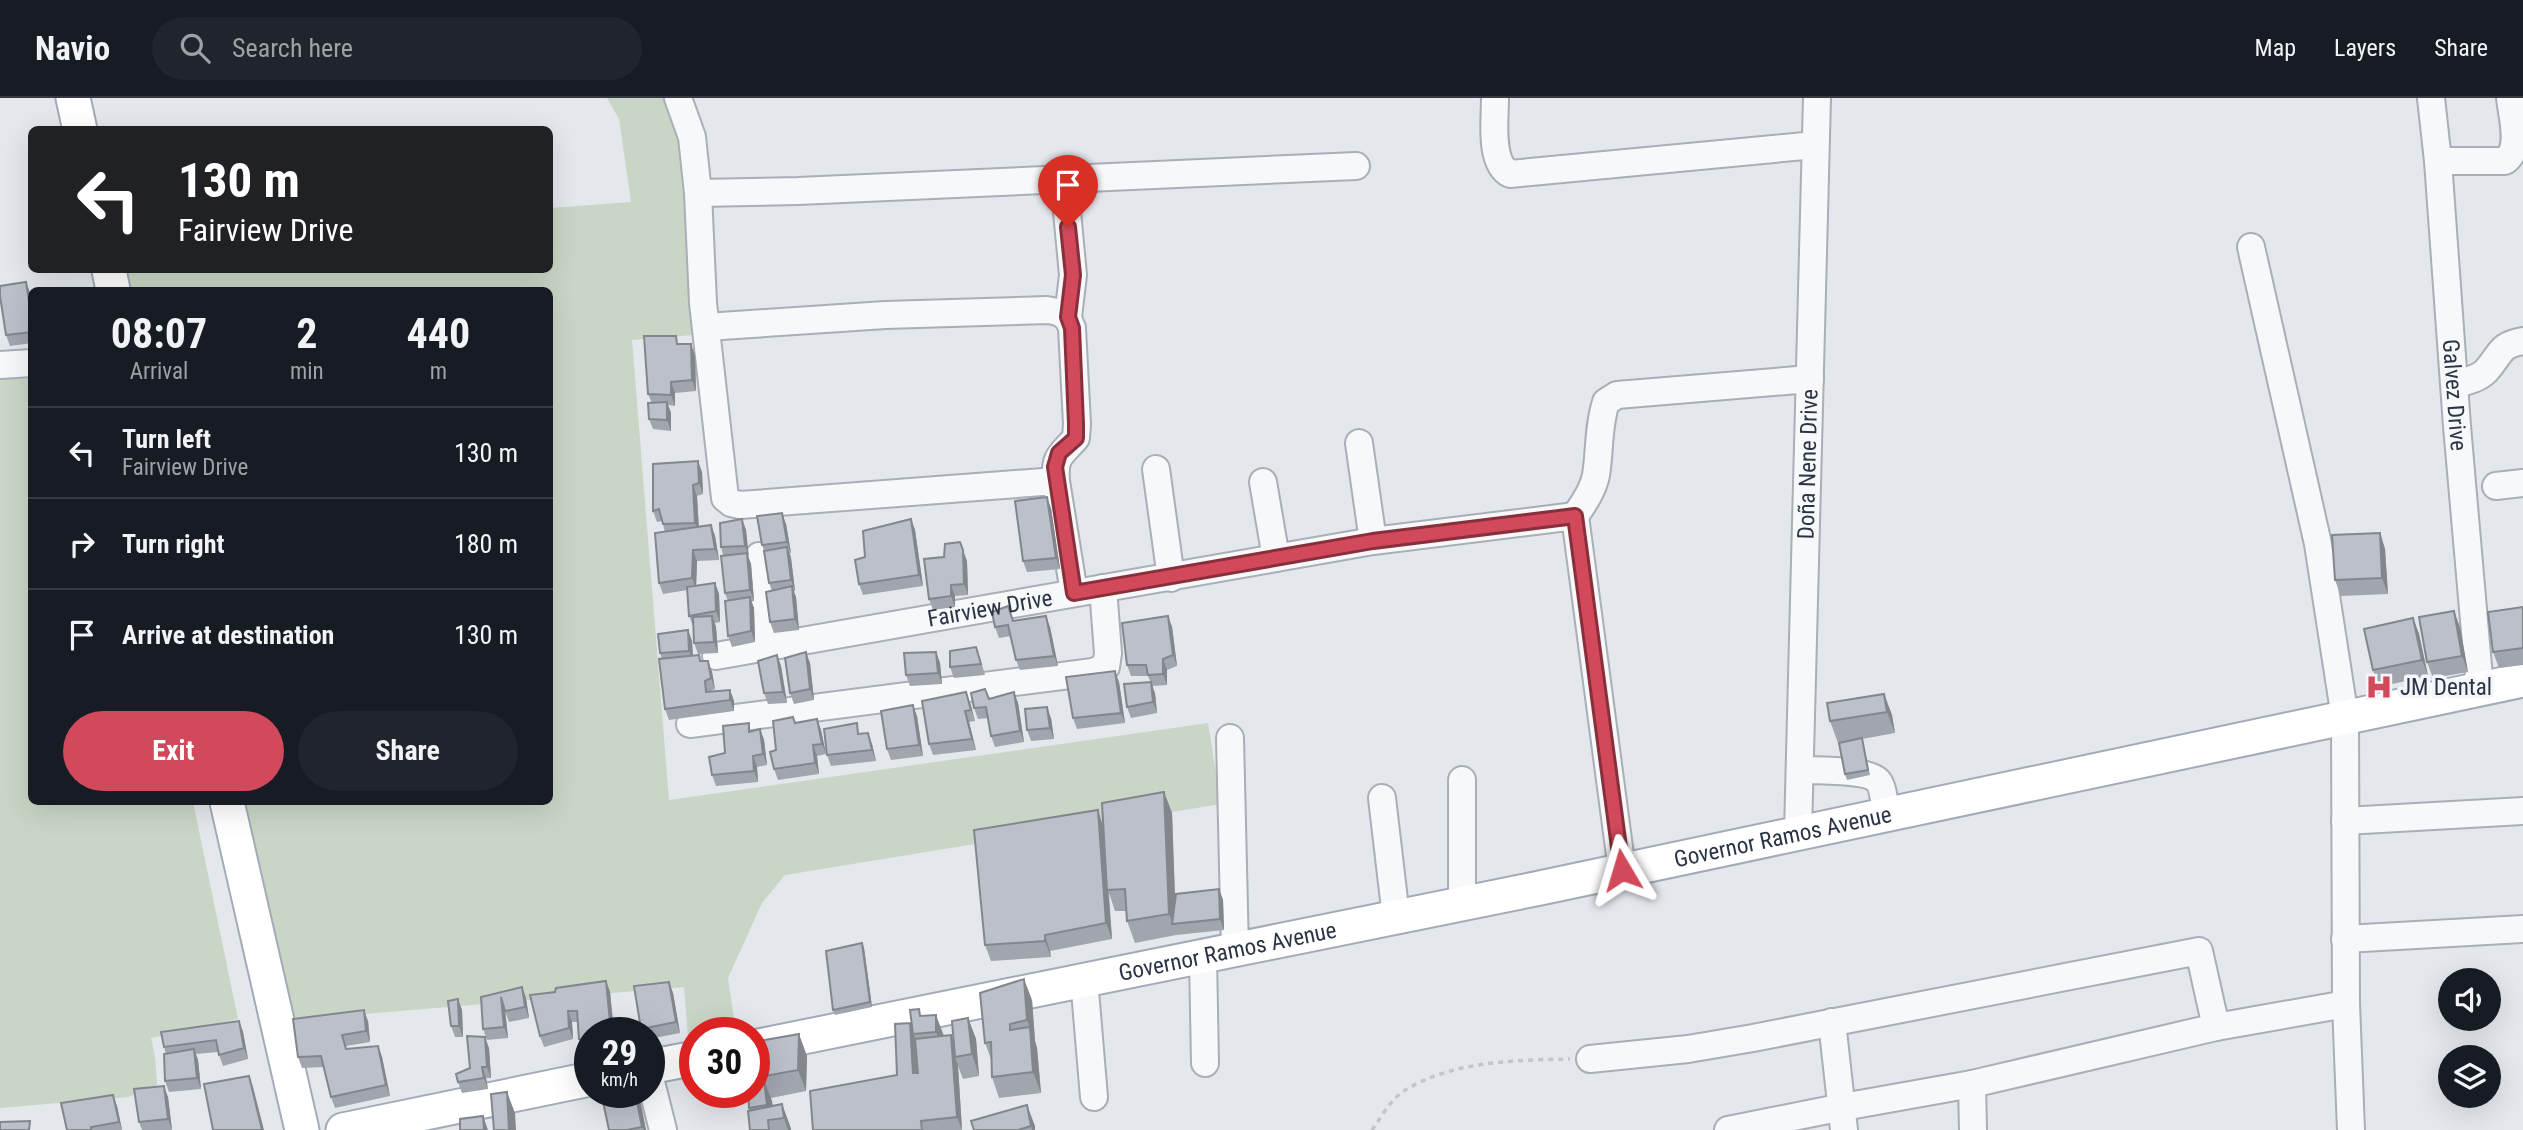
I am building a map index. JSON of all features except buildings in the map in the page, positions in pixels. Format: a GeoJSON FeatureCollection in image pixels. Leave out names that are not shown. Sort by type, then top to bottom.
{"type":"FeatureCollection","features":[{"type":"Feature","properties":{"kind":"main road"},"geometry":{"type":"LineString","coordinates":[[73,98],[79,126]]}},
{"type":"Feature","properties":{"kind":"main road","name":"Governor Ramos Avenue"},"geometry":{"type":"LineString","coordinates":[[770,1044],[1462,904],[2523,680]]}},
{"type":"Feature","properties":{"kind":"main road"},"geometry":{"type":"LineString","coordinates":[[228,805],[302,1130]]}},
{"type":"Feature","properties":{"kind":"main road"},"geometry":{"type":"LineString","coordinates":[[343,1130],[454,1118],[574,1084]]}},
{"type":"Feature","properties":{"kind":"street"},"geometry":{"type":"LineString","coordinates":[[678,98],[692,137],[706,327],[725,498],[740,505],[1056,481]]}},
{"type":"Feature","properties":{"kind":"street"},"geometry":{"type":"LineString","coordinates":[[1495,98],[1496,160],[1502,170],[1510,174],[1815,145]]}},
{"type":"Feature","properties":{"kind":"street","name":"Doña Nene Drive"},"geometry":{"type":"LineString","coordinates":[[1798,832],[1817,98]]}},
{"type":"Feature","properties":{"kind":"street","name":"Galvez Drive"},"geometry":{"type":"LineString","coordinates":[[2431,98],[2480,689]]}},
{"type":"Feature","properties":{"kind":"street"},"geometry":{"type":"LineString","coordinates":[[2438,161],[2505,161],[2512,156],[2515,148],[2510,98]]}},
{"type":"Feature","properties":{"kind":"street"},"geometry":{"type":"LineString","coordinates":[[698,193],[798,191],[1356,166]]}},
{"type":"Feature","properties":{"kind":"street"},"geometry":{"type":"LineString","coordinates":[[1064,180],[1073,275],[1068,317],[1072,328],[1076,438],[1059,453],[1055,467],[1074,593]]}},
{"type":"Feature","properties":{"kind":"street"},"geometry":{"type":"LineString","coordinates":[[2251,247],[2318,544],[2346,718],[2346,1004],[2351,1130]]}},
{"type":"Feature","properties":{"kind":"street"},"geometry":{"type":"LineString","coordinates":[[706,327],[885,315],[1047,310],[1061,312],[1068,317]]}},
{"type":"Feature","properties":{"kind":"street"},"geometry":{"type":"LineString","coordinates":[[2456,384],[2476,378],[2486,371],[2501,349],[2510,343],[2523,341]]}},
{"type":"Feature","properties":{"kind":"street"},"geometry":{"type":"LineString","coordinates":[[0,365],[28,363]]}},
{"type":"Feature","properties":{"kind":"street"},"geometry":{"type":"LineString","coordinates":[[1622,870],[1575,516],[1588,497],[1595,477],[1602,414],[1606,402],[1617,395],[1810,379]]}},
{"type":"Feature","properties":{"kind":"street"},"geometry":{"type":"LineString","coordinates":[[1359,443],[1373,541]]}},
{"type":"Feature","properties":{"kind":"street"},"geometry":{"type":"LineString","coordinates":[[1156,469],[1171,578]]}},
{"type":"Feature","properties":{"kind":"street"},"geometry":{"type":"LineString","coordinates":[[1264,482],[1276,558]]}},
{"type":"Feature","properties":{"kind":"street"},"geometry":{"type":"LineString","coordinates":[[2496,486],[2523,483]]}},
{"type":"Feature","properties":{"kind":"street","name":"Fairview Drive"},"geometry":{"type":"LineString","coordinates":[[716,656],[1373,541],[1575,516]]}},
{"type":"Feature","properties":{"kind":"street"},"geometry":{"type":"LineString","coordinates":[[759,556],[763,648]]}},
{"type":"Feature","properties":{"kind":"street"},"geometry":{"type":"LineString","coordinates":[[690,724],[1093,672],[1106,667],[1107,660],[1103,588]]}},
{"type":"Feature","properties":{"kind":"street"},"geometry":{"type":"LineString","coordinates":[[1230,738],[1235,951]]}},
{"type":"Feature","properties":{"kind":"street"},"geometry":{"type":"LineString","coordinates":[[1800,770],[1862,774],[1876,778],[1881,785],[1886,814]]}},
{"type":"Feature","properties":{"kind":"street"},"geometry":{"type":"LineString","coordinates":[[1462,780],[1462,904]]}},
{"type":"Feature","properties":{"kind":"street"},"geometry":{"type":"LineString","coordinates":[[1382,797],[1396,917]]}},
{"type":"Feature","properties":{"kind":"street"},"geometry":{"type":"LineString","coordinates":[[2346,821],[2523,811]]}},
{"type":"Feature","properties":{"kind":"street"},"geometry":{"type":"LineString","coordinates":[[2346,939],[2523,929]]}},
{"type":"Feature","properties":{"kind":"street"},"geometry":{"type":"LineString","coordinates":[[1590,1059],[1688,1049],[2199,951],[2216,1027]]}},
{"type":"Feature","properties":{"kind":"street"},"geometry":{"type":"LineString","coordinates":[[1202,957],[1205,1063]]}},
{"type":"Feature","properties":{"kind":"street"},"geometry":{"type":"LineString","coordinates":[[1084,979],[1094,1097]]}},
{"type":"Feature","properties":{"kind":"street"},"geometry":{"type":"LineString","coordinates":[[1728,1130],[1843,1118],[1972,1084],[2216,1027],[2346,1004]]}},
{"type":"Feature","properties":{"kind":"street"},"geometry":{"type":"LineString","coordinates":[[1832,1022],[1843,1118]]}},
{"type":"Feature","properties":{"kind":"street"},"geometry":{"type":"LineString","coordinates":[[1972,1084],[1973,1130]]}},
{"type":"Feature","properties":{"kind":"street"},"geometry":{"type":"LineString","coordinates":[[658,1108],[663,1130]]}},
{"type":"Feature","properties":{"kind":"path"},"geometry":{"type":"LineString","coordinates":[[1372,1130],[1389,1105],[1405,1090],[1432,1078],[1482,1065],[1527,1060],[1590,1059]]}},
{"type":"Feature","properties":{"kind":"green space"},"geometry":{"type":"Polygon","coordinates":[[[607,98],[669,98],[684,135],[694,335],[632,340],[669,800],[1208,723],[1221,804],[785,875],[762,903],[728,978],[734,1017],[686,1017],[684,987],[293,1020],[241,805],[553,805],[553,287],[130,287],[127,273],[553,273],[553,208],[631,202],[619,119],[607,98]]]}},
{"type":"Feature","properties":{"kind":"green space"},"geometry":{"type":"Polygon","coordinates":[[[28,377],[28,805],[194,805],[238,1019],[151,1038],[157,1085],[128,1097],[0,1108],[0,379],[28,377]]]}},
{"type":"Feature","properties":{"kind":"place","name":"JM Dental"},"geometry":{"type":"Point","coordinates":[2379,687]}},
{"type":"Feature","properties":{"kind":"route"},"geometry":{"type":"LineString","coordinates":[[1068,227],[1073,275],[1068,317],[1072,328],[1076,438],[1059,453],[1055,467],[1074,593],[1373,541],[1575,516],[1622,870]]}}]}
